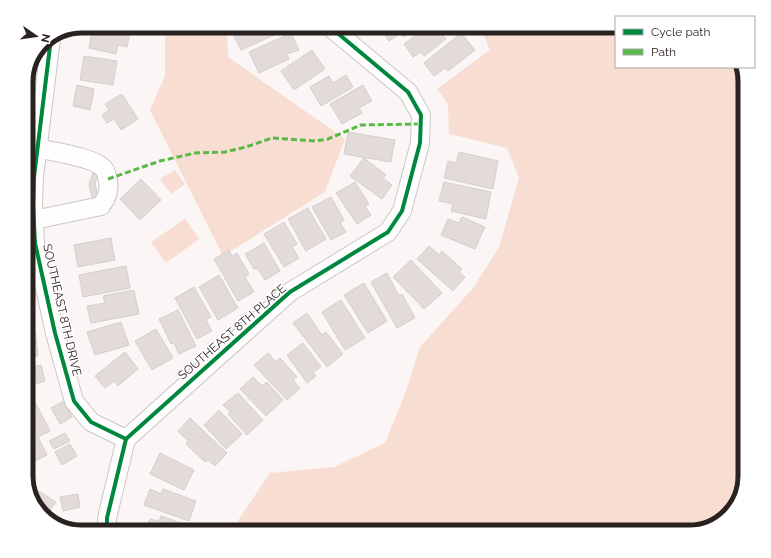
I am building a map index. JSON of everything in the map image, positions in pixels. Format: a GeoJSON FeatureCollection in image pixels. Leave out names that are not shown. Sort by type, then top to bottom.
{"type":"FeatureCollection","features":[{"type":"Feature","properties":{"kind":"street","name":"SOUTHEAST 8TH PLACE"},"geometry":{"type":"LineString","coordinates":[[126,439],[290,292],[388,232],[402,211],[420,143],[421,115],[408,92],[337,33]]}},
{"type":"Feature","properties":{"kind":"street","name":"SOUTHEAST 8TH DRIVE"},"geometry":{"type":"LineString","coordinates":[[33,167],[38,148],[49,56]]}},
{"type":"Feature","properties":{"kind":"street"},"geometry":{"type":"LineString","coordinates":[[33,210],[101,206],[110,190],[104,168],[96,162],[38,148]]}},
{"type":"Feature","properties":{"kind":"street","name":"SOUTHEAST 8TH DRIVE"},"geometry":{"type":"LineString","coordinates":[[33,226],[35,243],[55,333],[74,401],[91,422],[126,439]]}},
{"type":"Feature","properties":{"kind":"street"},"geometry":{"type":"LineString","coordinates":[[108,525],[107,518],[126,439]]}},
{"type":"Feature","properties":{"kind":"shaded area"},"geometry":{"type":"Polygon","coordinates":[[[165,33],[227,33],[228,57],[345,139],[325,192],[223,256],[150,110],[165,76],[165,33]]]}},
{"type":"Feature","properties":{"kind":"shaded area"},"geometry":{"type":"Polygon","coordinates":[[[483,33],[615,33],[615,68],[736,68],[738,76],[738,476],[735,492],[728,506],[724,511],[711,520],[695,525],[235,525],[270,473],[334,467],[385,443],[405,394],[420,347],[473,288],[499,247],[519,178],[507,148],[449,134],[448,104],[437,89],[490,50],[483,33]]]}},
{"type":"Feature","properties":{"kind":"shaded area"},"geometry":{"type":"Polygon","coordinates":[[[175,170],[185,184],[171,194],[160,179],[175,170]]]}},
{"type":"Feature","properties":{"kind":"shaded area"},"geometry":{"type":"Polygon","coordinates":[[[185,219],[199,239],[166,263],[151,242],[185,219]]]}},
{"type":"Feature","properties":{"kind":"building"},"geometry":{"type":"Polygon","coordinates":[[[92,33],[130,33],[127,47],[118,45],[116,54],[89,48],[92,33]]]}},
{"type":"Feature","properties":{"kind":"building"},"geometry":{"type":"Polygon","coordinates":[[[235,33],[279,33],[241,50],[233,34],[235,33]]]}},
{"type":"Feature","properties":{"kind":"building"},"geometry":{"type":"Polygon","coordinates":[[[291,33],[299,50],[287,54],[289,59],[259,73],[249,52],[291,33]]]}},
{"type":"Feature","properties":{"kind":"building"},"geometry":{"type":"Polygon","coordinates":[[[383,33],[401,33],[389,41],[383,33]]]}},
{"type":"Feature","properties":{"kind":"building"},"geometry":{"type":"Polygon","coordinates":[[[401,33],[409,33],[404,37],[401,33]]]}},
{"type":"Feature","properties":{"kind":"building"},"geometry":{"type":"Polygon","coordinates":[[[419,33],[441,33],[446,39],[424,56],[421,52],[413,57],[404,44],[419,33]]]}},
{"type":"Feature","properties":{"kind":"building"},"geometry":{"type":"Polygon","coordinates":[[[461,33],[475,50],[448,71],[445,68],[434,76],[424,63],[461,33]]]}},
{"type":"Feature","properties":{"kind":"building"},"geometry":{"type":"Polygon","coordinates":[[[312,50],[325,69],[294,90],[281,71],[312,50]]]}},
{"type":"Feature","properties":{"kind":"building"},"geometry":{"type":"Polygon","coordinates":[[[84,56],[117,61],[113,85],[80,80],[84,56]]]}},
{"type":"Feature","properties":{"kind":"building"},"geometry":{"type":"Polygon","coordinates":[[[346,75],[353,87],[321,106],[310,87],[329,76],[333,83],[346,75]]]}},
{"type":"Feature","properties":{"kind":"building"},"geometry":{"type":"Polygon","coordinates":[[[77,85],[94,89],[90,110],[73,106],[77,85]]]}},
{"type":"Feature","properties":{"kind":"building"},"geometry":{"type":"Polygon","coordinates":[[[363,85],[372,101],[359,108],[362,113],[342,124],[330,104],[363,85]]]}},
{"type":"Feature","properties":{"kind":"building"},"geometry":{"type":"Polygon","coordinates":[[[122,94],[138,119],[121,130],[114,119],[107,123],[102,115],[109,110],[105,104],[122,94]]]}},
{"type":"Feature","properties":{"kind":"building"},"geometry":{"type":"Polygon","coordinates":[[[348,132],[395,140],[391,162],[344,154],[348,132]]]}},
{"type":"Feature","properties":{"kind":"building"},"geometry":{"type":"Polygon","coordinates":[[[459,152],[498,161],[493,189],[444,178],[448,161],[456,163],[459,152]]]}},
{"type":"Feature","properties":{"kind":"building"},"geometry":{"type":"Polygon","coordinates":[[[364,158],[386,175],[383,178],[392,185],[382,199],[350,176],[364,158]]]}},
{"type":"Feature","properties":{"kind":"building"},"geometry":{"type":"Polygon","coordinates":[[[93,173],[98,174],[95,184],[98,197],[92,198],[89,184],[93,173]]]}},
{"type":"Feature","properties":{"kind":"building"},"geometry":{"type":"Polygon","coordinates":[[[141,179],[161,200],[140,220],[120,199],[141,179]]]}},
{"type":"Feature","properties":{"kind":"building"},"geometry":{"type":"Polygon","coordinates":[[[355,182],[369,204],[365,206],[371,215],[357,224],[336,193],[355,182]]]}},
{"type":"Feature","properties":{"kind":"building"},"geometry":{"type":"Polygon","coordinates":[[[444,182],[491,192],[486,219],[451,211],[453,204],[439,201],[444,182]]]}},
{"type":"Feature","properties":{"kind":"building"},"geometry":{"type":"Polygon","coordinates":[[[331,197],[344,220],[340,223],[346,232],[331,240],[312,207],[331,197]]]}},
{"type":"Feature","properties":{"kind":"building"},"geometry":{"type":"Polygon","coordinates":[[[308,208],[326,239],[306,251],[288,219],[308,208]]]}},
{"type":"Feature","properties":{"kind":"building"},"geometry":{"type":"Polygon","coordinates":[[[462,217],[485,227],[475,249],[441,235],[448,219],[459,223],[462,217]]]}},
{"type":"Feature","properties":{"kind":"building"},"geometry":{"type":"Polygon","coordinates":[[[284,222],[297,244],[292,247],[299,258],[284,267],[264,234],[284,222]]]}},
{"type":"Feature","properties":{"kind":"building"},"geometry":{"type":"Polygon","coordinates":[[[111,238],[115,260],[78,267],[74,245],[111,238]]]}},
{"type":"Feature","properties":{"kind":"building"},"geometry":{"type":"Polygon","coordinates":[[[264,243],[280,271],[265,280],[257,268],[254,269],[245,254],[264,243]]]}},
{"type":"Feature","properties":{"kind":"building"},"geometry":{"type":"Polygon","coordinates":[[[429,246],[439,255],[442,251],[462,269],[459,272],[465,277],[453,291],[417,259],[429,246]]]}},
{"type":"Feature","properties":{"kind":"building"},"geometry":{"type":"Polygon","coordinates":[[[229,250],[232,256],[237,253],[249,274],[245,277],[254,292],[238,301],[214,259],[229,250]]]}},
{"type":"Feature","properties":{"kind":"building"},"geometry":{"type":"Polygon","coordinates":[[[411,260],[442,293],[424,309],[393,277],[411,260]]]}},
{"type":"Feature","properties":{"kind":"building"},"geometry":{"type":"Polygon","coordinates":[[[126,266],[130,288],[83,297],[79,275],[126,266]]]}},
{"type":"Feature","properties":{"kind":"building"},"geometry":{"type":"Polygon","coordinates":[[[387,273],[399,296],[402,294],[415,318],[397,328],[371,282],[387,273]]]}},
{"type":"Feature","properties":{"kind":"building"},"geometry":{"type":"Polygon","coordinates":[[[219,275],[238,308],[218,320],[199,287],[219,275]]]}},
{"type":"Feature","properties":{"kind":"building"},"geometry":{"type":"Polygon","coordinates":[[[364,283],[387,321],[368,333],[344,295],[364,283]]]}},
{"type":"Feature","properties":{"kind":"building"},"geometry":{"type":"Polygon","coordinates":[[[194,287],[211,317],[206,320],[212,331],[197,339],[175,298],[194,287]]]}},
{"type":"Feature","properties":{"kind":"building"},"geometry":{"type":"Polygon","coordinates":[[[134,290],[139,314],[91,323],[87,306],[105,303],[103,296],[134,290]]]}},
{"type":"Feature","properties":{"kind":"building"},"geometry":{"type":"Polygon","coordinates":[[[341,300],[365,338],[345,350],[322,312],[341,300]]]}},
{"type":"Feature","properties":{"kind":"building"},"geometry":{"type":"Polygon","coordinates":[[[178,310],[196,346],[179,354],[174,343],[171,344],[159,319],[178,310]]]}},
{"type":"Feature","properties":{"kind":"building"},"geometry":{"type":"Polygon","coordinates":[[[307,313],[322,335],[326,332],[343,354],[327,367],[293,323],[307,313]]]}},
{"type":"Feature","properties":{"kind":"building"},"geometry":{"type":"Polygon","coordinates":[[[121,322],[129,345],[95,355],[87,332],[121,322]]]}},
{"type":"Feature","properties":{"kind":"building"},"geometry":{"type":"Polygon","coordinates":[[[156,329],[173,358],[152,370],[135,341],[156,329]]]}},
{"type":"Feature","properties":{"kind":"building"},"geometry":{"type":"Polygon","coordinates":[[[33,331],[35,331],[38,356],[33,356],[33,331]]]}},
{"type":"Feature","properties":{"kind":"building"},"geometry":{"type":"Polygon","coordinates":[[[303,343],[321,367],[313,372],[316,376],[307,383],[287,355],[303,343]]]}},
{"type":"Feature","properties":{"kind":"building"},"geometry":{"type":"Polygon","coordinates":[[[125,352],[138,369],[118,386],[114,381],[105,388],[95,376],[125,352]]]}},
{"type":"Feature","properties":{"kind":"building"},"geometry":{"type":"Polygon","coordinates":[[[268,353],[276,362],[280,358],[297,377],[293,380],[300,388],[287,400],[254,365],[268,353]]]}},
{"type":"Feature","properties":{"kind":"building"},"geometry":{"type":"Polygon","coordinates":[[[41,365],[45,381],[33,385],[33,367],[41,365]]]}},
{"type":"Feature","properties":{"kind":"building"},"geometry":{"type":"Polygon","coordinates":[[[253,377],[262,386],[267,382],[283,400],[266,416],[240,389],[253,377]]]}},
{"type":"Feature","properties":{"kind":"building"},"geometry":{"type":"Polygon","coordinates":[[[238,393],[263,420],[247,435],[228,414],[230,412],[223,405],[238,393]]]}},
{"type":"Feature","properties":{"kind":"building"},"geometry":{"type":"Polygon","coordinates":[[[33,398],[50,431],[38,437],[47,455],[33,462],[33,398]]]}},
{"type":"Feature","properties":{"kind":"building"},"geometry":{"type":"Polygon","coordinates":[[[64,401],[72,417],[60,424],[51,408],[64,401]]]}},
{"type":"Feature","properties":{"kind":"building"},"geometry":{"type":"Polygon","coordinates":[[[219,410],[242,434],[226,449],[204,425],[219,410]]]}},
{"type":"Feature","properties":{"kind":"building"},"geometry":{"type":"Polygon","coordinates":[[[190,418],[227,453],[215,466],[208,460],[205,462],[186,444],[188,441],[178,431],[190,418]]]}},
{"type":"Feature","properties":{"kind":"building"},"geometry":{"type":"Polygon","coordinates":[[[65,433],[70,441],[54,449],[49,441],[65,433]]]}},
{"type":"Feature","properties":{"kind":"building"},"geometry":{"type":"Polygon","coordinates":[[[70,444],[77,456],[62,465],[55,452],[70,444]]]}},
{"type":"Feature","properties":{"kind":"building"},"geometry":{"type":"Polygon","coordinates":[[[160,453],[194,470],[184,490],[150,474],[160,453]]]}},
{"type":"Feature","properties":{"kind":"building"},"geometry":{"type":"Polygon","coordinates":[[[35,489],[56,502],[49,512],[40,500],[35,489]]]}},
{"type":"Feature","properties":{"kind":"building"},"geometry":{"type":"Polygon","coordinates":[[[150,489],[161,494],[163,489],[196,501],[189,521],[144,505],[150,489]]]}},
{"type":"Feature","properties":{"kind":"building"},"geometry":{"type":"Polygon","coordinates":[[[78,494],[80,507],[63,511],[60,497],[78,494]]]}},
{"type":"Feature","properties":{"kind":"building"},"geometry":{"type":"Polygon","coordinates":[[[161,516],[187,525],[148,525],[150,519],[159,521],[161,516]]]}},
{"type":"Feature","properties":{"kind":"marked path"},"geometry":{"type":"LineString","coordinates":[[108,179],[160,161],[195,153],[225,152],[246,147],[272,138],[315,141],[328,139],[361,125],[420,124]]}},
{"type":"Feature","properties":{"kind":"cycle path"},"geometry":{"type":"LineString","coordinates":[[107,525],[107,518],[126,439],[290,292],[388,232],[402,211],[420,143],[421,115],[408,92],[337,33]]}},
{"type":"Feature","properties":{"kind":"cycle path"},"geometry":{"type":"LineString","coordinates":[[33,205],[34,177],[49,56]]}},
{"type":"Feature","properties":{"kind":"cycle path"},"geometry":{"type":"LineString","coordinates":[[33,205],[35,243],[55,333],[74,401],[91,422],[126,439]]}}]}
